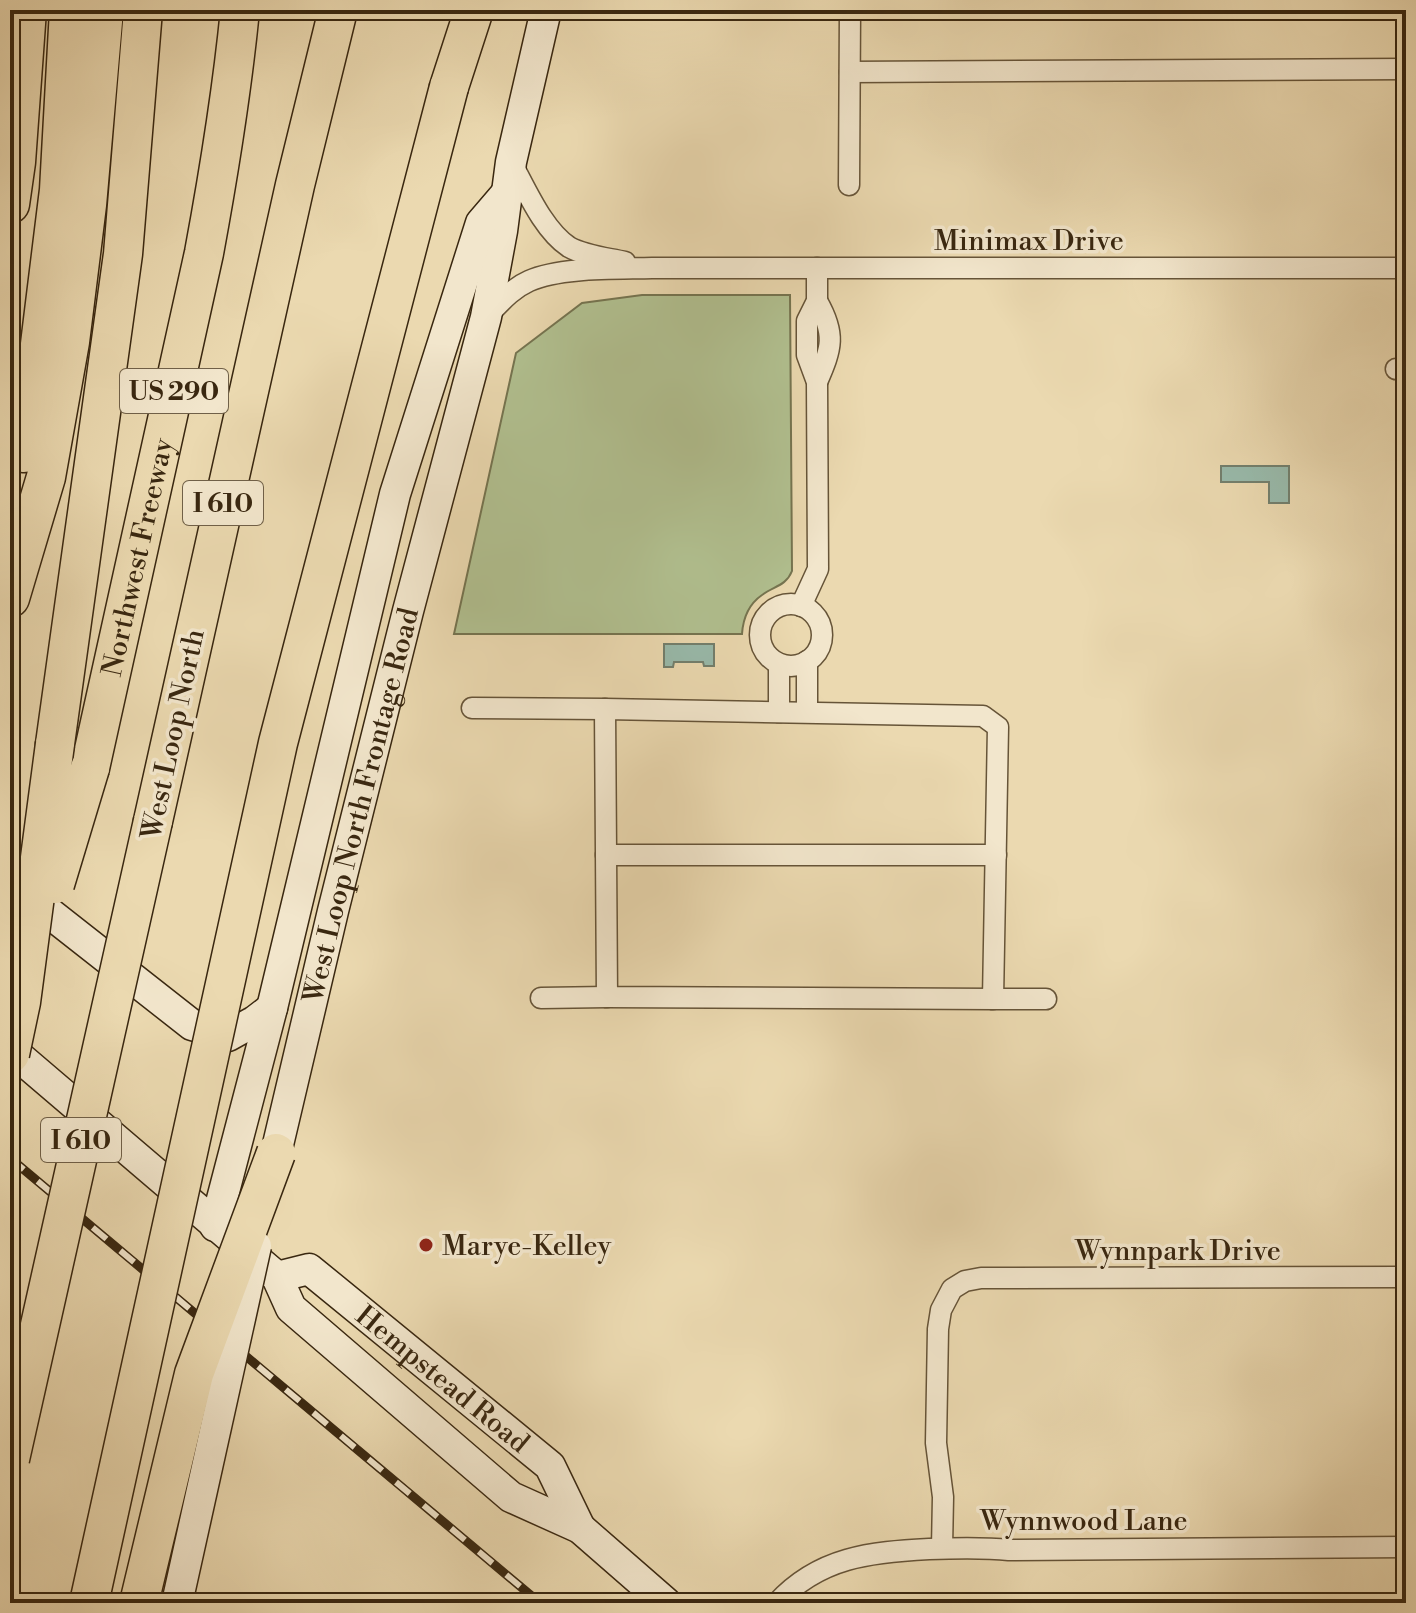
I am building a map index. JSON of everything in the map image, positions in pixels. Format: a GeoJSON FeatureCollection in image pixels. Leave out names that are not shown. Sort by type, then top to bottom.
{"type":"FeatureCollection","features":[{"type":"Feature","properties":{"kind":"highway"},"geometry":{"type":"LineString","coordinates":[[10,204],[27,10]]}},
{"type":"Feature","properties":{"kind":"highway"},"geometry":{"type":"LineString","coordinates":[[10,598],[46,477],[70,342],[87,205],[83,67],[69,10]]}},
{"type":"Feature","properties":{"kind":"highway"},"geometry":{"type":"LineString","coordinates":[[10,571],[15,504],[33,401],[59,190],[83,67],[104,10]]}},
{"type":"Feature","properties":{"kind":"highway"},"geometry":{"type":"LineString","coordinates":[[10,1051],[21,1002],[123,254],[143,10]]}},
{"type":"Feature","properties":{"kind":"highway","name":"Northwest Freeway"},"geometry":{"type":"LineString","coordinates":[[21,1002],[90,768],[204,253],[219,175],[240,10]]}},
{"type":"Feature","properties":{"kind":"highway"},"geometry":{"type":"LineString","coordinates":[[295,185],[317,10]]}},
{"type":"Feature","properties":{"kind":"highway","name":"West Loop North"},"geometry":{"type":"LineString","coordinates":[[10,1459],[295,185],[338,10]]}},
{"type":"Feature","properties":{"kind":"highway"},"geometry":{"type":"LineString","coordinates":[[449,87],[453,10]]}},
{"type":"Feature","properties":{"kind":"highway"},"geometry":{"type":"LineString","coordinates":[[89,1603],[278,743],[449,87],[474,10]]}},
{"type":"Feature","properties":{"kind":"highway"},"geometry":{"type":"LineString","coordinates":[[139,1603],[194,1374],[276,1153]]}},
{"type":"Feature","properties":{"kind":"main road","name":"West Loop North Frontage Road"},"geometry":{"type":"LineString","coordinates":[[177,1603],[333,911],[486,317],[511,162],[546,10]]}},
{"type":"Feature","properties":{"kind":"main road"},"geometry":{"type":"LineString","coordinates":[[215,1226],[272,1008],[395,494],[481,223],[505,195]]}},
{"type":"Feature","properties":{"kind":"main road"},"geometry":{"type":"LineString","coordinates":[[10,882],[192,1025],[228,1036],[272,1008]]}},
{"type":"Feature","properties":{"kind":"main road","name":"Hempstead Road"},"geometry":{"type":"LineString","coordinates":[[10,1051],[277,1277],[291,1308],[511,1497],[580,1528],[666,1603]]}},
{"type":"Feature","properties":{"kind":"main road","name":"Hempstead Road"},"geometry":{"type":"LineString","coordinates":[[277,1277],[309,1269],[550,1466],[580,1528]]}},
{"type":"Feature","properties":{"kind":"street"},"geometry":{"type":"LineString","coordinates":[[849,185],[850,10]]}},
{"type":"Feature","properties":{"kind":"street"},"geometry":{"type":"LineString","coordinates":[[850,72],[1406,69]]}},
{"type":"Feature","properties":{"kind":"street","name":"Minimax Drive"},"geometry":{"type":"LineString","coordinates":[[511,162],[538,211],[568,246],[652,268]]}},
{"type":"Feature","properties":{"kind":"street","name":"Minimax Drive"},"geometry":{"type":"LineString","coordinates":[[486,317],[507,295],[527,282],[553,273],[652,268],[1406,268]]}},
{"type":"Feature","properties":{"kind":"street"},"geometry":{"type":"LineString","coordinates":[[801,606],[818,569],[817,382],[807,355],[807,321],[817,301],[817,268]]}},
{"type":"Feature","properties":{"kind":"street"},"geometry":{"type":"LineString","coordinates":[[780,606],[801,606],[816,618],[822,637],[814,655],[807,661],[798,665],[779,664],[763,650],[760,630],[764,620],[780,606]]}},
{"type":"Feature","properties":{"kind":"street"},"geometry":{"type":"LineString","coordinates":[[807,661],[807,712]]}},
{"type":"Feature","properties":{"kind":"street"},"geometry":{"type":"LineString","coordinates":[[779,664],[779,712]]}},
{"type":"Feature","properties":{"kind":"street"},"geometry":{"type":"LineString","coordinates":[[472,708],[983,716],[998,727],[993,999]]}},
{"type":"Feature","properties":{"kind":"street"},"geometry":{"type":"LineString","coordinates":[[605,709],[607,997]]}},
{"type":"Feature","properties":{"kind":"street"},"geometry":{"type":"LineString","coordinates":[[606,855],[996,855]]}},
{"type":"Feature","properties":{"kind":"street"},"geometry":{"type":"LineString","coordinates":[[541,998],[1046,999]]}},
{"type":"Feature","properties":{"kind":"street","name":"Wynnpark Drive"},"geometry":{"type":"LineString","coordinates":[[942,1548],[943,1497],[936,1443],[938,1329],[941,1310],[952,1289],[965,1281],[981,1278],[1406,1277]]}},
{"type":"Feature","properties":{"kind":"street","name":"Wynnwood Lane"},"geometry":{"type":"LineString","coordinates":[[777,1603],[804,1580],[840,1561],[882,1551],[942,1548],[1406,1547]]}},
{"type":"Feature","properties":{"kind":"green space"},"geometry":{"type":"Polygon","coordinates":[[[642,295],[790,295],[792,571],[783,583],[762,595],[750,607],[742,634],[454,634],[516,353],[582,303],[642,295]]]}},
{"type":"Feature","properties":{"kind":"shaded area"},"geometry":{"type":"Polygon","coordinates":[[[1221,466],[1289,466],[1289,503],[1269,503],[1269,482],[1221,482],[1221,466]]]}},
{"type":"Feature","properties":{"kind":"shaded area"},"geometry":{"type":"Polygon","coordinates":[[[664,644],[714,644],[714,666],[704,666],[703,662],[674,662],[673,667],[664,667],[664,644]]]}},
{"type":"Feature","properties":{"kind":"railway"},"geometry":{"type":"LineString","coordinates":[[10,1158],[540,1603]]}},
{"type":"Feature","properties":{"kind":"place","name":"Marye-Kelley"},"geometry":{"type":"Point","coordinates":[426,1245]}}]}
